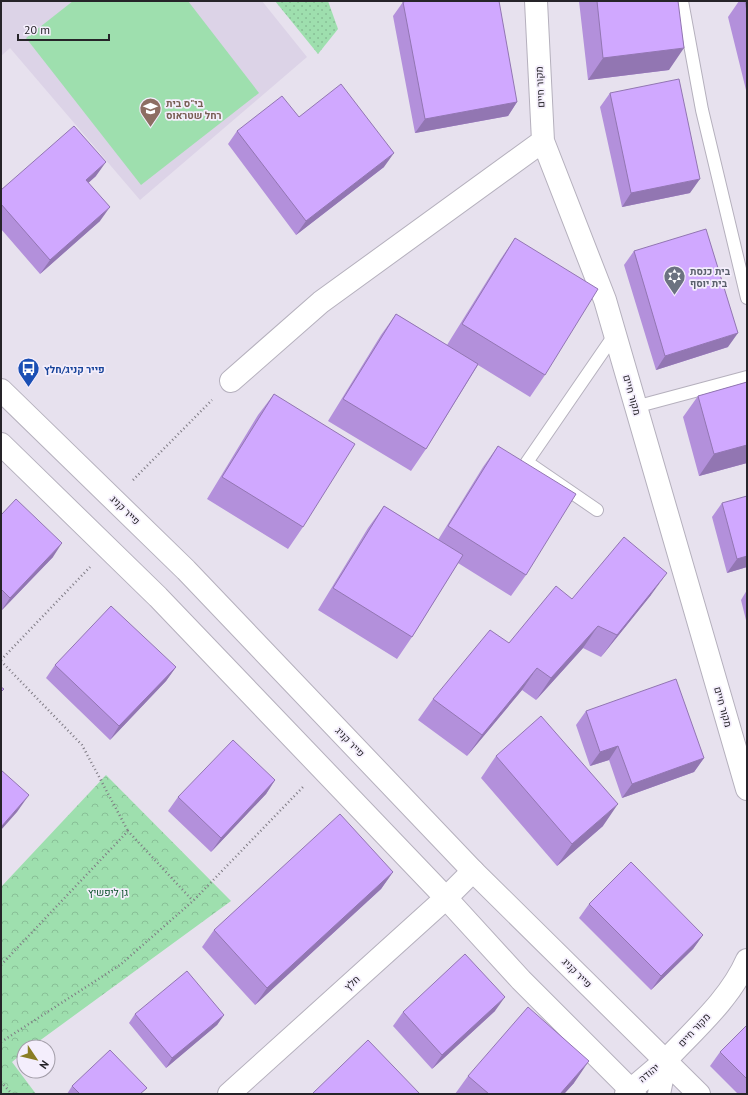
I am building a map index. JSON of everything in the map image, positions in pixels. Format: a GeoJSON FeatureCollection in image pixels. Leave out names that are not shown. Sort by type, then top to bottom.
{"type":"FeatureCollection","features":[{"type":"Feature","properties":{"kind":"street","name":"מקור חיים"},"geometry":{"type":"LineString","coordinates":[[536,1],[543,141],[605,300],[747,789]]}},
{"type":"Feature","properties":{"kind":"street"},"geometry":{"type":"LineString","coordinates":[[231,381],[321,302],[543,141]]}},
{"type":"Feature","properties":{"kind":"street","name":"פייר קניג"},"geometry":{"type":"LineString","coordinates":[[1,390],[186,570],[473,871],[699,1094]]}},
{"type":"Feature","properties":{"kind":"street"},"geometry":{"type":"LineString","coordinates":[[1,444],[158,597],[446,898],[521,980],[630,1092]]}},
{"type":"Feature","properties":{"kind":"street","name":"חלץ"},"geometry":{"type":"LineString","coordinates":[[228,1094],[446,898],[473,871]]}},
{"type":"Feature","properties":{"kind":"street","name":"מקור חיים"},"geometry":{"type":"LineString","coordinates":[[666,1060],[714,1009],[744,974]]}},
{"type":"Feature","properties":{"kind":"street","name":"יהודה"},"geometry":{"type":"LineString","coordinates":[[630,1092],[666,1060]]}},
{"type":"Feature","properties":{"kind":"street","name":"יהודה"},"geometry":{"type":"LineString","coordinates":[[659,1094],[666,1060]]}},
{"type":"Feature","properties":{"kind":"lane"},"geometry":{"type":"LineString","coordinates":[[682,1],[702,110],[747,298]]}},
{"type":"Feature","properties":{"kind":"lane"},"geometry":{"type":"LineString","coordinates":[[597,510],[527,462],[615,334]]}},
{"type":"Feature","properties":{"kind":"lane"},"geometry":{"type":"LineString","coordinates":[[635,407],[747,378]]}},
{"type":"Feature","properties":{"kind":"path"},"geometry":{"type":"LineString","coordinates":[[114,499],[231,381]]}},
{"type":"Feature","properties":{"kind":"path"},"geometry":{"type":"LineString","coordinates":[[108,548],[1,661],[82,745],[128,831],[193,901]]}},
{"type":"Feature","properties":{"kind":"path"},"geometry":{"type":"LineString","coordinates":[[1,1042],[120,965],[193,901],[321,768]]}},
{"type":"Feature","properties":{"kind":"path"},"geometry":{"type":"LineString","coordinates":[[1,965],[128,831]]}},
{"type":"Feature","properties":{"kind":"path"},"geometry":{"type":"LineString","coordinates":[[1,1082],[12,1094]]}},
{"type":"Feature","properties":{"kind":"shaded area","name":"בי\"ס בית רחל שטראוס"},"geometry":{"type":"Polygon","coordinates":[[[1,1],[262,1],[307,57],[140,200],[10,48],[1,56],[1,1]]]}},
{"type":"Feature","properties":{"kind":"green space","name":"בי\"ס בית רחל שטראוס"},"geometry":{"type":"Polygon","coordinates":[[[73,1],[188,1],[259,93],[141,185],[26,38],[73,1]]]}},
{"type":"Feature","properties":{"kind":"green space"},"geometry":{"type":"Polygon","coordinates":[[[275,1],[328,1],[338,29],[318,54],[275,1]]]}},
{"type":"Feature","properties":{"kind":"green space","name":"גן ליפשיץ"},"geometry":{"type":"Polygon","coordinates":[[[106,775],[231,901],[42,1039],[16,1039],[16,1059],[12,1062],[16,1067],[16,1079],[25,1079],[36,1094],[1,1094],[1,887],[106,775]]]}},
{"type":"Feature","properties":{"kind":"building"},"geometry":{"type":"Polygon","coordinates":[[[499,1],[517,102],[425,119],[403,2],[499,1]]]}},
{"type":"Feature","properties":{"kind":"building"},"geometry":{"type":"Polygon","coordinates":[[[597,1],[678,1],[684,48],[603,58],[597,1]]]}},
{"type":"Feature","properties":{"kind":"building"},"geometry":{"type":"Polygon","coordinates":[[[679,79],[700,179],[631,193],[610,93],[679,79]]]}},
{"type":"Feature","properties":{"kind":"building"},"geometry":{"type":"Polygon","coordinates":[[[341,84],[394,153],[306,221],[237,131],[282,96],[299,117],[341,84]]]}},
{"type":"Feature","properties":{"kind":"building"},"geometry":{"type":"Polygon","coordinates":[[[74,126],[106,162],[86,180],[110,207],[50,260],[1,204],[1,190],[74,126]]]}},
{"type":"Feature","properties":{"kind":"building","name":"בית כנסת בית יוסף"},"geometry":{"type":"Polygon","coordinates":[[[706,229],[738,333],[665,356],[634,251],[706,229]]]}},
{"type":"Feature","properties":{"kind":"building"},"geometry":{"type":"Polygon","coordinates":[[[515,238],[598,289],[545,375],[462,324],[515,238]]]}},
{"type":"Feature","properties":{"kind":"building"},"geometry":{"type":"Polygon","coordinates":[[[396,314],[478,364],[426,449],[343,399],[396,314]]]}},
{"type":"Feature","properties":{"kind":"building"},"geometry":{"type":"Polygon","coordinates":[[[747,382],[747,445],[714,454],[698,396],[747,382]]]}},
{"type":"Feature","properties":{"kind":"building"},"geometry":{"type":"Polygon","coordinates":[[[274,394],[355,444],[303,527],[222,477],[274,394]]]}},
{"type":"Feature","properties":{"kind":"building"},"geometry":{"type":"Polygon","coordinates":[[[498,446],[576,494],[526,575],[448,526],[498,446]]]}},
{"type":"Feature","properties":{"kind":"building"},"geometry":{"type":"Polygon","coordinates":[[[747,496],[747,556],[737,559],[722,503],[747,496]]]}},
{"type":"Feature","properties":{"kind":"building"},"geometry":{"type":"Polygon","coordinates":[[[16,499],[62,543],[10,598],[1,589],[1,515],[16,499]]]}},
{"type":"Feature","properties":{"kind":"building"},"geometry":{"type":"Polygon","coordinates":[[[384,506],[463,555],[412,637],[333,588],[384,506]]]}},
{"type":"Feature","properties":{"kind":"building"},"geometry":{"type":"Polygon","coordinates":[[[624,537],[667,573],[617,635],[598,626],[551,678],[537,668],[482,735],[433,699],[490,630],[509,643],[556,586],[572,599],[624,537]]]}},
{"type":"Feature","properties":{"kind":"building"},"geometry":{"type":"Polygon","coordinates":[[[111,606],[176,667],[119,726],[55,665],[111,606]]]}},
{"type":"Feature","properties":{"kind":"building"},"geometry":{"type":"Polygon","coordinates":[[[676,679],[704,758],[632,784],[618,746],[600,752],[586,711],[676,679]]]}},
{"type":"Feature","properties":{"kind":"building"},"geometry":{"type":"Polygon","coordinates":[[[541,716],[618,804],[572,844],[496,756],[541,716]]]}},
{"type":"Feature","properties":{"kind":"building"},"geometry":{"type":"Polygon","coordinates":[[[233,740],[275,780],[221,838],[178,797],[233,740]]]}},
{"type":"Feature","properties":{"kind":"building"},"geometry":{"type":"Polygon","coordinates":[[[1,770],[29,795],[1,827],[1,770]]]}},
{"type":"Feature","properties":{"kind":"building"},"geometry":{"type":"Polygon","coordinates":[[[340,814],[393,872],[267,988],[214,930],[340,814]]]}},
{"type":"Feature","properties":{"kind":"building"},"geometry":{"type":"Polygon","coordinates":[[[631,862],[703,935],[661,976],[589,904],[631,862]]]}},
{"type":"Feature","properties":{"kind":"building"},"geometry":{"type":"Polygon","coordinates":[[[465,954],[505,997],[442,1055],[403,1012],[465,954]]]}},
{"type":"Feature","properties":{"kind":"building"},"geometry":{"type":"Polygon","coordinates":[[[187,971],[224,1015],[172,1058],[135,1014],[187,971]]]}},
{"type":"Feature","properties":{"kind":"building"},"geometry":{"type":"Polygon","coordinates":[[[528,1007],[589,1061],[560,1094],[489,1094],[468,1076],[528,1007]]]}},
{"type":"Feature","properties":{"kind":"building"},"geometry":{"type":"Polygon","coordinates":[[[747,1025],[747,1079],[720,1052],[747,1025]]]}},
{"type":"Feature","properties":{"kind":"building"},"geometry":{"type":"Polygon","coordinates":[[[368,1040],[420,1094],[312,1094],[368,1040]]]}},
{"type":"Feature","properties":{"kind":"building"},"geometry":{"type":"Polygon","coordinates":[[[110,1050],[147,1088],[140,1094],[80,1094],[72,1086],[110,1050]]]}},
{"type":"Feature","properties":{"kind":"place","name":"בי\"ס בית רחל שטראוס"},"geometry":{"type":"Point","coordinates":[151,128]}},
{"type":"Feature","properties":{"kind":"place","name":"בית כנסת בית יוסף"},"geometry":{"type":"Point","coordinates":[674,296]}},
{"type":"Feature","properties":{"kind":"place","name":"פייר קניג/חלץ"},"geometry":{"type":"Point","coordinates":[29,388]}}]}
